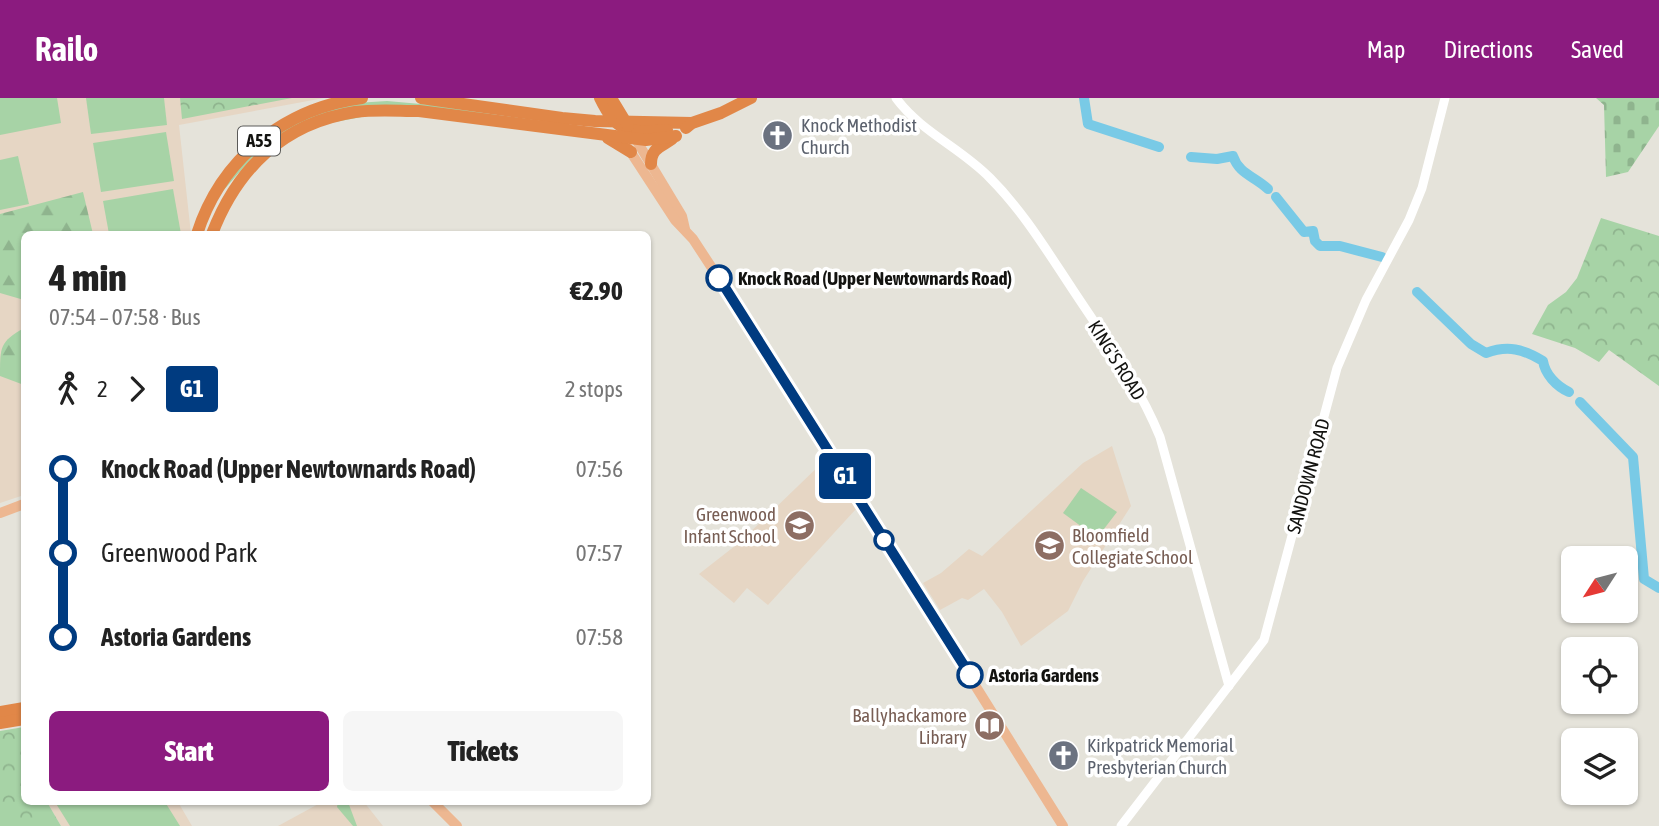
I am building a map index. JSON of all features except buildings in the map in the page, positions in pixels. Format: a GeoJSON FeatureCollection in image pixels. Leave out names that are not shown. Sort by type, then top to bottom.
{"type":"FeatureCollection","features":[{"type":"Feature","properties":{"kind":"highway","name":"A55"},"geometry":{"type":"LineString","coordinates":[[198,231],[206,209],[220,184],[247,150],[279,126],[306,112],[362,98]]}},
{"type":"Feature","properties":{"kind":"highway","name":"A55"},"geometry":{"type":"LineString","coordinates":[[421,98],[562,118],[624,130]]}},
{"type":"Feature","properties":{"kind":"highway"},"geometry":{"type":"LineString","coordinates":[[617,98],[622,106],[643,121]]}},
{"type":"Feature","properties":{"kind":"highway","name":"A55"},"geometry":{"type":"LineString","coordinates":[[213,231],[229,195],[263,154],[295,132],[341,115],[381,110],[419,111],[603,135],[624,130],[643,121],[684,129],[751,98]]}},
{"type":"Feature","properties":{"kind":"highway"},"geometry":{"type":"LineString","coordinates":[[514,111],[523,109],[589,116],[598,109],[604,99],[624,130],[684,129]]}},
{"type":"Feature","properties":{"kind":"highway"},"geometry":{"type":"LineString","coordinates":[[651,164],[651,157],[656,149],[684,129]]}},
{"type":"Feature","properties":{"kind":"highway"},"geometry":{"type":"LineString","coordinates":[[603,135],[631,152]]}},
{"type":"Feature","properties":{"kind":"highway"},"geometry":{"type":"LineString","coordinates":[[0,712],[21,708]]}},
{"type":"Feature","properties":{"kind":"highway"},"geometry":{"type":"LineString","coordinates":[[0,723],[21,720]]}},
{"type":"Feature","properties":{"kind":"main road"},"geometry":{"type":"LineString","coordinates":[[624,130],[631,152],[657,194],[675,220],[685,229],[771,359],[1063,826]]}},
{"type":"Feature","properties":{"kind":"main road"},"geometry":{"type":"LineString","coordinates":[[624,130],[651,164],[682,216],[685,229]]}},
{"type":"Feature","properties":{"kind":"main road"},"geometry":{"type":"LineString","coordinates":[[624,130],[653,179],[657,194]]}},
{"type":"Feature","properties":{"kind":"main road"},"geometry":{"type":"LineString","coordinates":[[0,513],[21,505]]}},
{"type":"Feature","properties":{"kind":"main road"},"geometry":{"type":"LineString","coordinates":[[436,805],[457,826]]}},
{"type":"Feature","properties":{"kind":"street","name":"KING'S ROAD"},"geometry":{"type":"LineString","coordinates":[[896,98],[920,124],[986,174],[1014,205],[1129,378],[1160,438],[1229,686]]}},
{"type":"Feature","properties":{"kind":"street","name":"SANDOWN ROAD"},"geometry":{"type":"LineString","coordinates":[[1121,826],[1264,640],[1338,368],[1366,300],[1404,229],[1422,188],[1445,98]]}},
{"type":"Feature","properties":{"kind":"shaded area"},"geometry":{"type":"Polygon","coordinates":[[[0,98],[324,98],[179,125],[191,231],[21,231],[21,496],[0,503],[0,98]]]}},
{"type":"Feature","properties":{"kind":"shaded area","name":"Bloomfield Collegiate School"},"geometry":{"type":"Polygon","coordinates":[[[1112,446],[1131,506],[1083,581],[1068,611],[1021,646],[1002,612],[984,589],[968,600],[962,598],[940,610],[923,583],[941,573],[969,549],[982,556],[1083,463],[1112,446]]]}},
{"type":"Feature","properties":{"kind":"shaded area","name":"Greenwood Infant School"},"geometry":{"type":"Polygon","coordinates":[[[826,459],[856,509],[768,605],[747,588],[734,603],[699,574],[740,542],[826,459]]]}},
{"type":"Feature","properties":{"kind":"shaded area"},"geometry":{"type":"Polygon","coordinates":[[[49,805],[180,805],[192,826],[61,826],[49,805]]]}},
{"type":"Feature","properties":{"kind":"shaded area"},"geometry":{"type":"Polygon","coordinates":[[[316,805],[366,805],[383,826],[278,826],[316,805]]]}},
{"type":"Feature","properties":{"kind":"green space"},"geometry":{"type":"Polygon","coordinates":[[[0,98],[57,98],[61,123],[0,135],[0,98]]]}},
{"type":"Feature","properties":{"kind":"green space"},"geometry":{"type":"Polygon","coordinates":[[[86,98],[164,98],[167,125],[91,134],[86,98]]]}},
{"type":"Feature","properties":{"kind":"green space"},"geometry":{"type":"Polygon","coordinates":[[[180,98],[292,98],[182,119],[180,98]]]}},
{"type":"Feature","properties":{"kind":"green space"},"geometry":{"type":"Polygon","coordinates":[[[1596,98],[1659,98],[1659,126],[1628,172],[1606,177],[1604,105],[1596,98]]]}},
{"type":"Feature","properties":{"kind":"green space"},"geometry":{"type":"Polygon","coordinates":[[[387,101],[539,121],[416,107],[286,131],[250,160],[215,200],[253,151],[308,115],[356,103],[387,101]]]}},
{"type":"Feature","properties":{"kind":"green space"},"geometry":{"type":"Polygon","coordinates":[[[166,132],[174,181],[101,192],[93,143],[166,132]]]}},
{"type":"Feature","properties":{"kind":"green space"},"geometry":{"type":"Polygon","coordinates":[[[18,156],[29,204],[0,210],[0,160],[18,156]]]}},
{"type":"Feature","properties":{"kind":"green space"},"geometry":{"type":"Polygon","coordinates":[[[173,189],[180,231],[108,231],[103,201],[173,189]]]}},
{"type":"Feature","properties":{"kind":"green space"},"geometry":{"type":"Polygon","coordinates":[[[83,192],[92,231],[21,231],[21,299],[0,293],[0,214],[83,192]]]}},
{"type":"Feature","properties":{"kind":"green space"},"geometry":{"type":"Polygon","coordinates":[[[1601,218],[1659,236],[1659,386],[1609,350],[1599,362],[1575,348],[1532,334],[1548,305],[1566,292],[1577,278],[1601,218]]]}},
{"type":"Feature","properties":{"kind":"green space"},"geometry":{"type":"Polygon","coordinates":[[[21,330],[21,384],[0,376],[1,351],[10,337],[21,330]]]}},
{"type":"Feature","properties":{"kind":"green space"},"geometry":{"type":"Polygon","coordinates":[[[1081,488],[1117,512],[1097,538],[1063,513],[1081,488]]]}},
{"type":"Feature","properties":{"kind":"green space"},"geometry":{"type":"Polygon","coordinates":[[[21,728],[21,805],[49,805],[61,826],[0,826],[0,731],[21,728]]]}},
{"type":"Feature","properties":{"kind":"green space"},"geometry":{"type":"Polygon","coordinates":[[[57,805],[167,805],[180,826],[70,826],[57,805]]]}},
{"type":"Feature","properties":{"kind":"green space"},"geometry":{"type":"Polygon","coordinates":[[[349,805],[357,826],[353,826],[337,807],[349,805]]]}},
{"type":"Feature","properties":{"kind":"waterway"},"geometry":{"type":"LineString","coordinates":[[1084,98],[1088,124],[1159,147]]}},
{"type":"Feature","properties":{"kind":"waterway"},"geometry":{"type":"LineString","coordinates":[[1191,157],[1217,159],[1233,156],[1243,171],[1268,189]]}},
{"type":"Feature","properties":{"kind":"waterway"},"geometry":{"type":"LineString","coordinates":[[1276,197],[1304,232],[1313,231],[1315,241],[1320,246],[1340,246],[1382,257]]}},
{"type":"Feature","properties":{"kind":"waterway"},"geometry":{"type":"LineString","coordinates":[[1417,292],[1471,344],[1486,353],[1508,349],[1536,357],[1543,361],[1552,379],[1569,392]]}},
{"type":"Feature","properties":{"kind":"waterway"},"geometry":{"type":"LineString","coordinates":[[1580,402],[1633,457],[1644,579],[1659,588]]}},
{"type":"Feature","properties":{"kind":"bus line","name":"G1"},"geometry":{"type":"LineString","coordinates":[[719,278],[970,675]]}},
{"type":"Feature","properties":{"kind":"place","name":"Knock Methodist Church"},"geometry":{"type":"Point","coordinates":[778,136]}},
{"type":"Feature","properties":{"kind":"place","name":"Knock Road (Upper Newtownards Road)"},"geometry":{"type":"Point","coordinates":[719,278]}},
{"type":"Feature","properties":{"kind":"place","name":"Greenwood Infant School"},"geometry":{"type":"Point","coordinates":[799,525]}},
{"type":"Feature","properties":{"kind":"place","name":"Bloomfield Collegiate School"},"geometry":{"type":"Point","coordinates":[1049,546]}},
{"type":"Feature","properties":{"kind":"place","name":"Astoria Gardens"},"geometry":{"type":"Point","coordinates":[970,675]}},
{"type":"Feature","properties":{"kind":"place","name":"Ballyhackamore Library"},"geometry":{"type":"Point","coordinates":[990,726]}},
{"type":"Feature","properties":{"kind":"place","name":"Kirkpatrick Memorial Presbyterian Church"},"geometry":{"type":"Point","coordinates":[1064,756]}}]}
